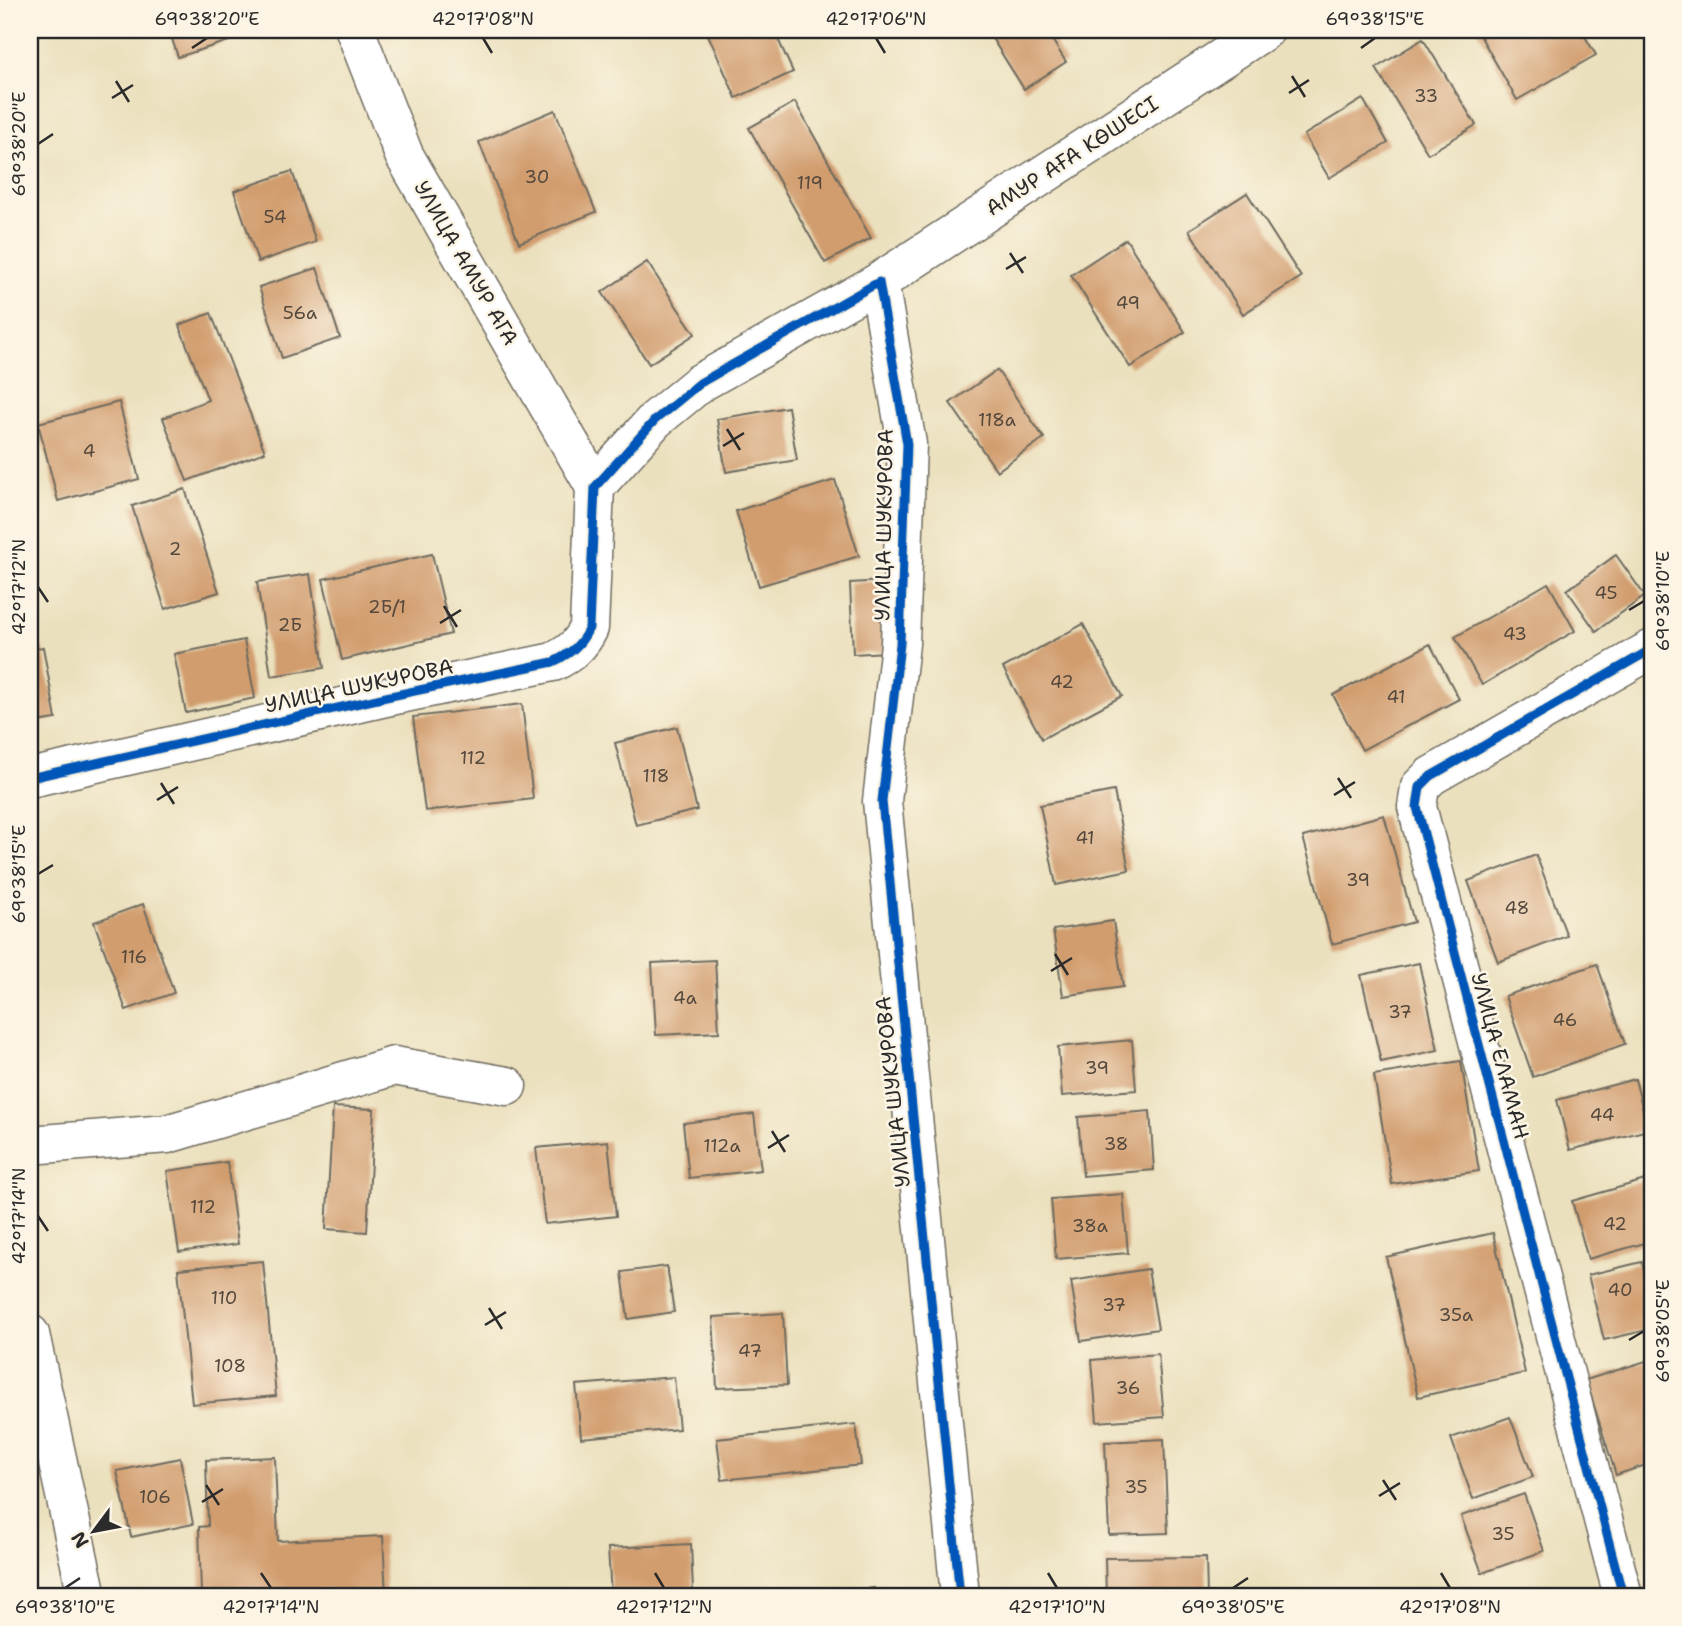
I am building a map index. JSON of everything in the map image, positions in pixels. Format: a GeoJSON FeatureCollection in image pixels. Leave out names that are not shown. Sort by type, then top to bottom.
{"type":"FeatureCollection","features":[{"type":"Feature","properties":{"kind":"street","name":"УЛИЦА АМУР АГА"},"geometry":{"type":"LineString","coordinates":[[355,30],[404,155],[595,487]]}},
{"type":"Feature","properties":{"kind":"street","name":"АМУР АҒА КӨШЕСІ"},"geometry":{"type":"LineString","coordinates":[[879,282],[1265,30]]}},
{"type":"Feature","properties":{"kind":"street"},"geometry":{"type":"LineString","coordinates":[[595,487],[655,420],[700,383],[879,282]]}},
{"type":"Feature","properties":{"kind":"street","name":"УЛИЦА ШУКУРОВА"},"geometry":{"type":"LineString","coordinates":[[879,282],[907,444],[900,644],[882,801],[960,1596]]}},
{"type":"Feature","properties":{"kind":"street","name":"УЛИЦА ШУКУРОВА"},"geometry":{"type":"LineString","coordinates":[[30,778],[553,662],[569,654],[583,640],[589,628],[595,487]]}},
{"type":"Feature","properties":{"kind":"street","name":"УЛИЦА ЕЛАМАН"},"geometry":{"type":"LineString","coordinates":[[1623,1596],[1417,807],[1420,787],[1431,776],[1652,649]]}},
{"type":"Feature","properties":{"kind":"street"},"geometry":{"type":"LineString","coordinates":[[30,1145],[167,1134],[394,1066],[507,1086]]}},
{"type":"Feature","properties":{"kind":"street"},"geometry":{"type":"LineString","coordinates":[[30,1334],[87,1596]]}},
{"type":"Feature","properties":{"kind":"building"},"geometry":{"type":"Polygon","coordinates":[[[169,30],[264,30],[178,57],[169,30]]]}},
{"type":"Feature","properties":{"kind":"building"},"geometry":{"type":"Polygon","coordinates":[[[706,30],[774,30],[793,72],[736,98],[706,30]]]}},
{"type":"Feature","properties":{"kind":"building"},"geometry":{"type":"Polygon","coordinates":[[[998,30],[1046,30],[1066,62],[1024,89],[990,35],[998,30]]]}},
{"type":"Feature","properties":{"kind":"building"},"geometry":{"type":"Polygon","coordinates":[[[1477,30],[1581,30],[1596,55],[1517,100],[1477,30]]]}},
{"type":"Feature","properties":{"kind":"building"},"geometry":{"type":"Polygon","coordinates":[[[1423,39],[1476,125],[1428,154],[1376,68],[1423,39]]]}},
{"type":"Feature","properties":{"kind":"building"},"geometry":{"type":"Polygon","coordinates":[[[1363,99],[1388,143],[1329,178],[1304,135],[1363,99]]]}},
{"type":"Feature","properties":{"kind":"building"},"geometry":{"type":"Polygon","coordinates":[[[795,102],[871,238],[825,263],[749,128],[795,102]]]}},
{"type":"Feature","properties":{"kind":"building"},"geometry":{"type":"Polygon","coordinates":[[[555,110],[596,212],[519,243],[479,142],[555,110]]]}},
{"type":"Feature","properties":{"kind":"building"},"geometry":{"type":"Polygon","coordinates":[[[292,171],[316,242],[258,262],[234,191],[292,171]]]}},
{"type":"Feature","properties":{"kind":"building"},"geometry":{"type":"Polygon","coordinates":[[[1247,193],[1301,277],[1243,314],[1189,230],[1247,193]]]}},
{"type":"Feature","properties":{"kind":"building"},"geometry":{"type":"Polygon","coordinates":[[[1126,239],[1185,332],[1130,367],[1071,275],[1126,239]]]}},
{"type":"Feature","properties":{"kind":"building"},"geometry":{"type":"Polygon","coordinates":[[[647,262],[695,334],[649,364],[602,292],[647,262]]]}},
{"type":"Feature","properties":{"kind":"building"},"geometry":{"type":"Polygon","coordinates":[[[317,268],[340,338],[282,358],[259,287],[317,268]]]}},
{"type":"Feature","properties":{"kind":"building"},"geometry":{"type":"Polygon","coordinates":[[[211,313],[265,452],[187,481],[163,418],[208,400],[179,325],[211,313]]]}},
{"type":"Feature","properties":{"kind":"building"},"geometry":{"type":"Polygon","coordinates":[[[997,370],[1044,438],[997,471],[950,403],[997,370]]]}},
{"type":"Feature","properties":{"kind":"building"},"geometry":{"type":"Polygon","coordinates":[[[119,402],[139,479],[58,501],[38,423],[119,402]]]}},
{"type":"Feature","properties":{"kind":"building"},"geometry":{"type":"Polygon","coordinates":[[[788,407],[797,460],[726,472],[717,419],[788,407]]]}},
{"type":"Feature","properties":{"kind":"building"},"geometry":{"type":"Polygon","coordinates":[[[835,480],[859,556],[759,586],[736,511],[835,480]]]}},
{"type":"Feature","properties":{"kind":"building"},"geometry":{"type":"Polygon","coordinates":[[[185,489],[219,592],[165,609],[132,506],[185,489]]]}},
{"type":"Feature","properties":{"kind":"building"},"geometry":{"type":"Polygon","coordinates":[[[432,554],[451,634],[342,660],[323,579],[432,554]]]}},
{"type":"Feature","properties":{"kind":"building"},"geometry":{"type":"Polygon","coordinates":[[[1616,555],[1645,596],[1596,631],[1567,590],[1616,555]]]}},
{"type":"Feature","properties":{"kind":"building"},"geometry":{"type":"Polygon","coordinates":[[[310,574],[324,668],[271,676],[257,582],[310,574]]]}},
{"type":"Feature","properties":{"kind":"building"},"geometry":{"type":"Polygon","coordinates":[[[883,581],[887,652],[853,654],[850,583],[883,581]]]}},
{"type":"Feature","properties":{"kind":"building"},"geometry":{"type":"Polygon","coordinates":[[[1548,583],[1575,631],[1482,685],[1455,637],[1548,583]]]}},
{"type":"Feature","properties":{"kind":"building"},"geometry":{"type":"Polygon","coordinates":[[[1083,624],[1122,696],[1042,739],[1003,668],[1083,624]]]}},
{"type":"Feature","properties":{"kind":"building"},"geometry":{"type":"Polygon","coordinates":[[[244,640],[255,698],[186,713],[174,654],[244,640]]]}},
{"type":"Feature","properties":{"kind":"building"},"geometry":{"type":"Polygon","coordinates":[[[1430,644],[1459,699],[1362,750],[1333,695],[1430,644]]]}},
{"type":"Feature","properties":{"kind":"building"},"geometry":{"type":"Polygon","coordinates":[[[43,647],[56,719],[30,723],[30,649],[43,647]]]}},
{"type":"Feature","properties":{"kind":"building"},"geometry":{"type":"Polygon","coordinates":[[[522,704],[533,799],[425,811],[413,717],[522,704]]]}},
{"type":"Feature","properties":{"kind":"building"},"geometry":{"type":"Polygon","coordinates":[[[677,727],[697,810],[636,825],[615,743],[677,727]]]}},
{"type":"Feature","properties":{"kind":"building"},"geometry":{"type":"Polygon","coordinates":[[[1114,791],[1129,870],[1056,885],[1040,805],[1114,791]]]}},
{"type":"Feature","properties":{"kind":"building"},"geometry":{"type":"Polygon","coordinates":[[[1384,815],[1414,922],[1332,944],[1303,837],[1384,815]]]}},
{"type":"Feature","properties":{"kind":"building"},"geometry":{"type":"Polygon","coordinates":[[[1536,855],[1567,936],[1498,962],[1468,881],[1536,855]]]}},
{"type":"Feature","properties":{"kind":"building"},"geometry":{"type":"Polygon","coordinates":[[[143,904],[174,993],[126,1010],[94,922],[143,904]]]}},
{"type":"Feature","properties":{"kind":"building"},"geometry":{"type":"Polygon","coordinates":[[[1113,921],[1123,987],[1063,996],[1053,930],[1113,921]]]}},
{"type":"Feature","properties":{"kind":"building"},"geometry":{"type":"Polygon","coordinates":[[[715,960],[719,1032],[656,1035],[652,963],[715,960]]]}},
{"type":"Feature","properties":{"kind":"building"},"geometry":{"type":"Polygon","coordinates":[[[1419,963],[1438,1050],[1381,1062],[1361,975],[1419,963]]]}},
{"type":"Feature","properties":{"kind":"building"},"geometry":{"type":"Polygon","coordinates":[[[1597,964],[1625,1044],[1533,1077],[1505,996],[1597,964]]]}},
{"type":"Feature","properties":{"kind":"building"},"geometry":{"type":"Polygon","coordinates":[[[1132,1040],[1136,1090],[1062,1096],[1058,1047],[1132,1040]]]}},
{"type":"Feature","properties":{"kind":"building"},"geometry":{"type":"Polygon","coordinates":[[[1461,1061],[1479,1171],[1392,1184],[1374,1075],[1461,1061]]]}},
{"type":"Feature","properties":{"kind":"building"},"geometry":{"type":"Polygon","coordinates":[[[1635,1079],[1648,1130],[1570,1150],[1557,1100],[1635,1079]]]}},
{"type":"Feature","properties":{"kind":"building"},"geometry":{"type":"Polygon","coordinates":[[[333,1107],[374,1109],[367,1232],[326,1229],[333,1107]]]}},
{"type":"Feature","properties":{"kind":"building"},"geometry":{"type":"Polygon","coordinates":[[[1150,1111],[1154,1170],[1083,1176],[1078,1117],[1150,1111]]]}},
{"type":"Feature","properties":{"kind":"building"},"geometry":{"type":"Polygon","coordinates":[[[754,1114],[761,1170],[689,1178],[683,1123],[754,1114]]]}},
{"type":"Feature","properties":{"kind":"building"},"geometry":{"type":"Polygon","coordinates":[[[608,1141],[616,1216],[545,1224],[536,1148],[608,1141]]]}},
{"type":"Feature","properties":{"kind":"building"},"geometry":{"type":"Polygon","coordinates":[[[227,1162],[238,1244],[179,1252],[167,1171],[227,1162]]]}},
{"type":"Feature","properties":{"kind":"building"},"geometry":{"type":"Polygon","coordinates":[[[1645,1180],[1652,1207],[1652,1241],[1588,1259],[1572,1201],[1645,1180]]]}},
{"type":"Feature","properties":{"kind":"building"},"geometry":{"type":"Polygon","coordinates":[[[1123,1194],[1128,1253],[1056,1259],[1051,1199],[1123,1194]]]}},
{"type":"Feature","properties":{"kind":"building"},"geometry":{"type":"Polygon","coordinates":[[[1493,1233],[1525,1373],[1418,1397],[1386,1257],[1493,1233]]]}},
{"type":"Feature","properties":{"kind":"building"},"geometry":{"type":"Polygon","coordinates":[[[263,1261],[276,1396],[192,1404],[178,1269],[263,1261]]]}},
{"type":"Feature","properties":{"kind":"building"},"geometry":{"type":"Polygon","coordinates":[[[1642,1262],[1652,1304],[1652,1329],[1604,1340],[1588,1275],[1642,1262]]]}},
{"type":"Feature","properties":{"kind":"building"},"geometry":{"type":"Polygon","coordinates":[[[667,1266],[674,1312],[628,1319],[622,1272],[667,1266]]]}},
{"type":"Feature","properties":{"kind":"building"},"geometry":{"type":"Polygon","coordinates":[[[1148,1269],[1158,1329],[1081,1341],[1071,1281],[1148,1269]]]}},
{"type":"Feature","properties":{"kind":"building"},"geometry":{"type":"Polygon","coordinates":[[[783,1313],[787,1385],[717,1388],[713,1317],[783,1313]]]}},
{"type":"Feature","properties":{"kind":"building"},"geometry":{"type":"Polygon","coordinates":[[[1158,1354],[1164,1417],[1097,1422],[1092,1360],[1158,1354]]]}},
{"type":"Feature","properties":{"kind":"building"},"geometry":{"type":"Polygon","coordinates":[[[1652,1359],[1652,1463],[1616,1475],[1586,1380],[1652,1359]]]}},
{"type":"Feature","properties":{"kind":"building"},"geometry":{"type":"Polygon","coordinates":[[[674,1377],[679,1429],[581,1438],[576,1385],[674,1377]]]}},
{"type":"Feature","properties":{"kind":"building"},"geometry":{"type":"Polygon","coordinates":[[[1510,1417],[1533,1477],[1473,1499],[1451,1438],[1510,1417]]]}},
{"type":"Feature","properties":{"kind":"building"},"geometry":{"type":"Polygon","coordinates":[[[856,1424],[861,1465],[722,1480],[717,1439],[856,1424]]]}},
{"type":"Feature","properties":{"kind":"building"},"geometry":{"type":"Polygon","coordinates":[[[1164,1439],[1168,1533],[1109,1535],[1105,1442],[1164,1439]]]}},
{"type":"Feature","properties":{"kind":"building"},"geometry":{"type":"Polygon","coordinates":[[[275,1457],[278,1541],[383,1536],[386,1596],[334,1596],[333,1589],[201,1594],[199,1527],[208,1526],[206,1460],[275,1457]]]}},
{"type":"Feature","properties":{"kind":"building"},"geometry":{"type":"Polygon","coordinates":[[[180,1458],[193,1524],[131,1537],[117,1471],[180,1458]]]}},
{"type":"Feature","properties":{"kind":"building"},"geometry":{"type":"Polygon","coordinates":[[[1524,1494],[1544,1551],[1482,1573],[1461,1516],[1524,1494]]]}},
{"type":"Feature","properties":{"kind":"building"},"geometry":{"type":"Polygon","coordinates":[[[691,1544],[693,1591],[611,1596],[608,1548],[691,1544]]]}},
{"type":"Feature","properties":{"kind":"building"},"geometry":{"type":"Polygon","coordinates":[[[1206,1557],[1207,1596],[1106,1596],[1105,1558],[1206,1557]]]}},
{"type":"Feature","properties":{"kind":"building"},"geometry":{"type":"Polygon","coordinates":[[[874,1588],[875,1596],[824,1596],[824,1595],[874,1588]]]}},
{"type":"Feature","properties":{"kind":"cycle path"},"geometry":{"type":"LineString","coordinates":[[30,778],[553,662],[565,656],[579,644],[589,628],[595,487],[655,420],[700,383],[879,282],[907,444],[900,644],[882,801],[960,1596]]}},
{"type":"Feature","properties":{"kind":"cycle path"},"geometry":{"type":"LineString","coordinates":[[1623,1596],[1417,807],[1420,787],[1431,776],[1652,649]]}}]}
